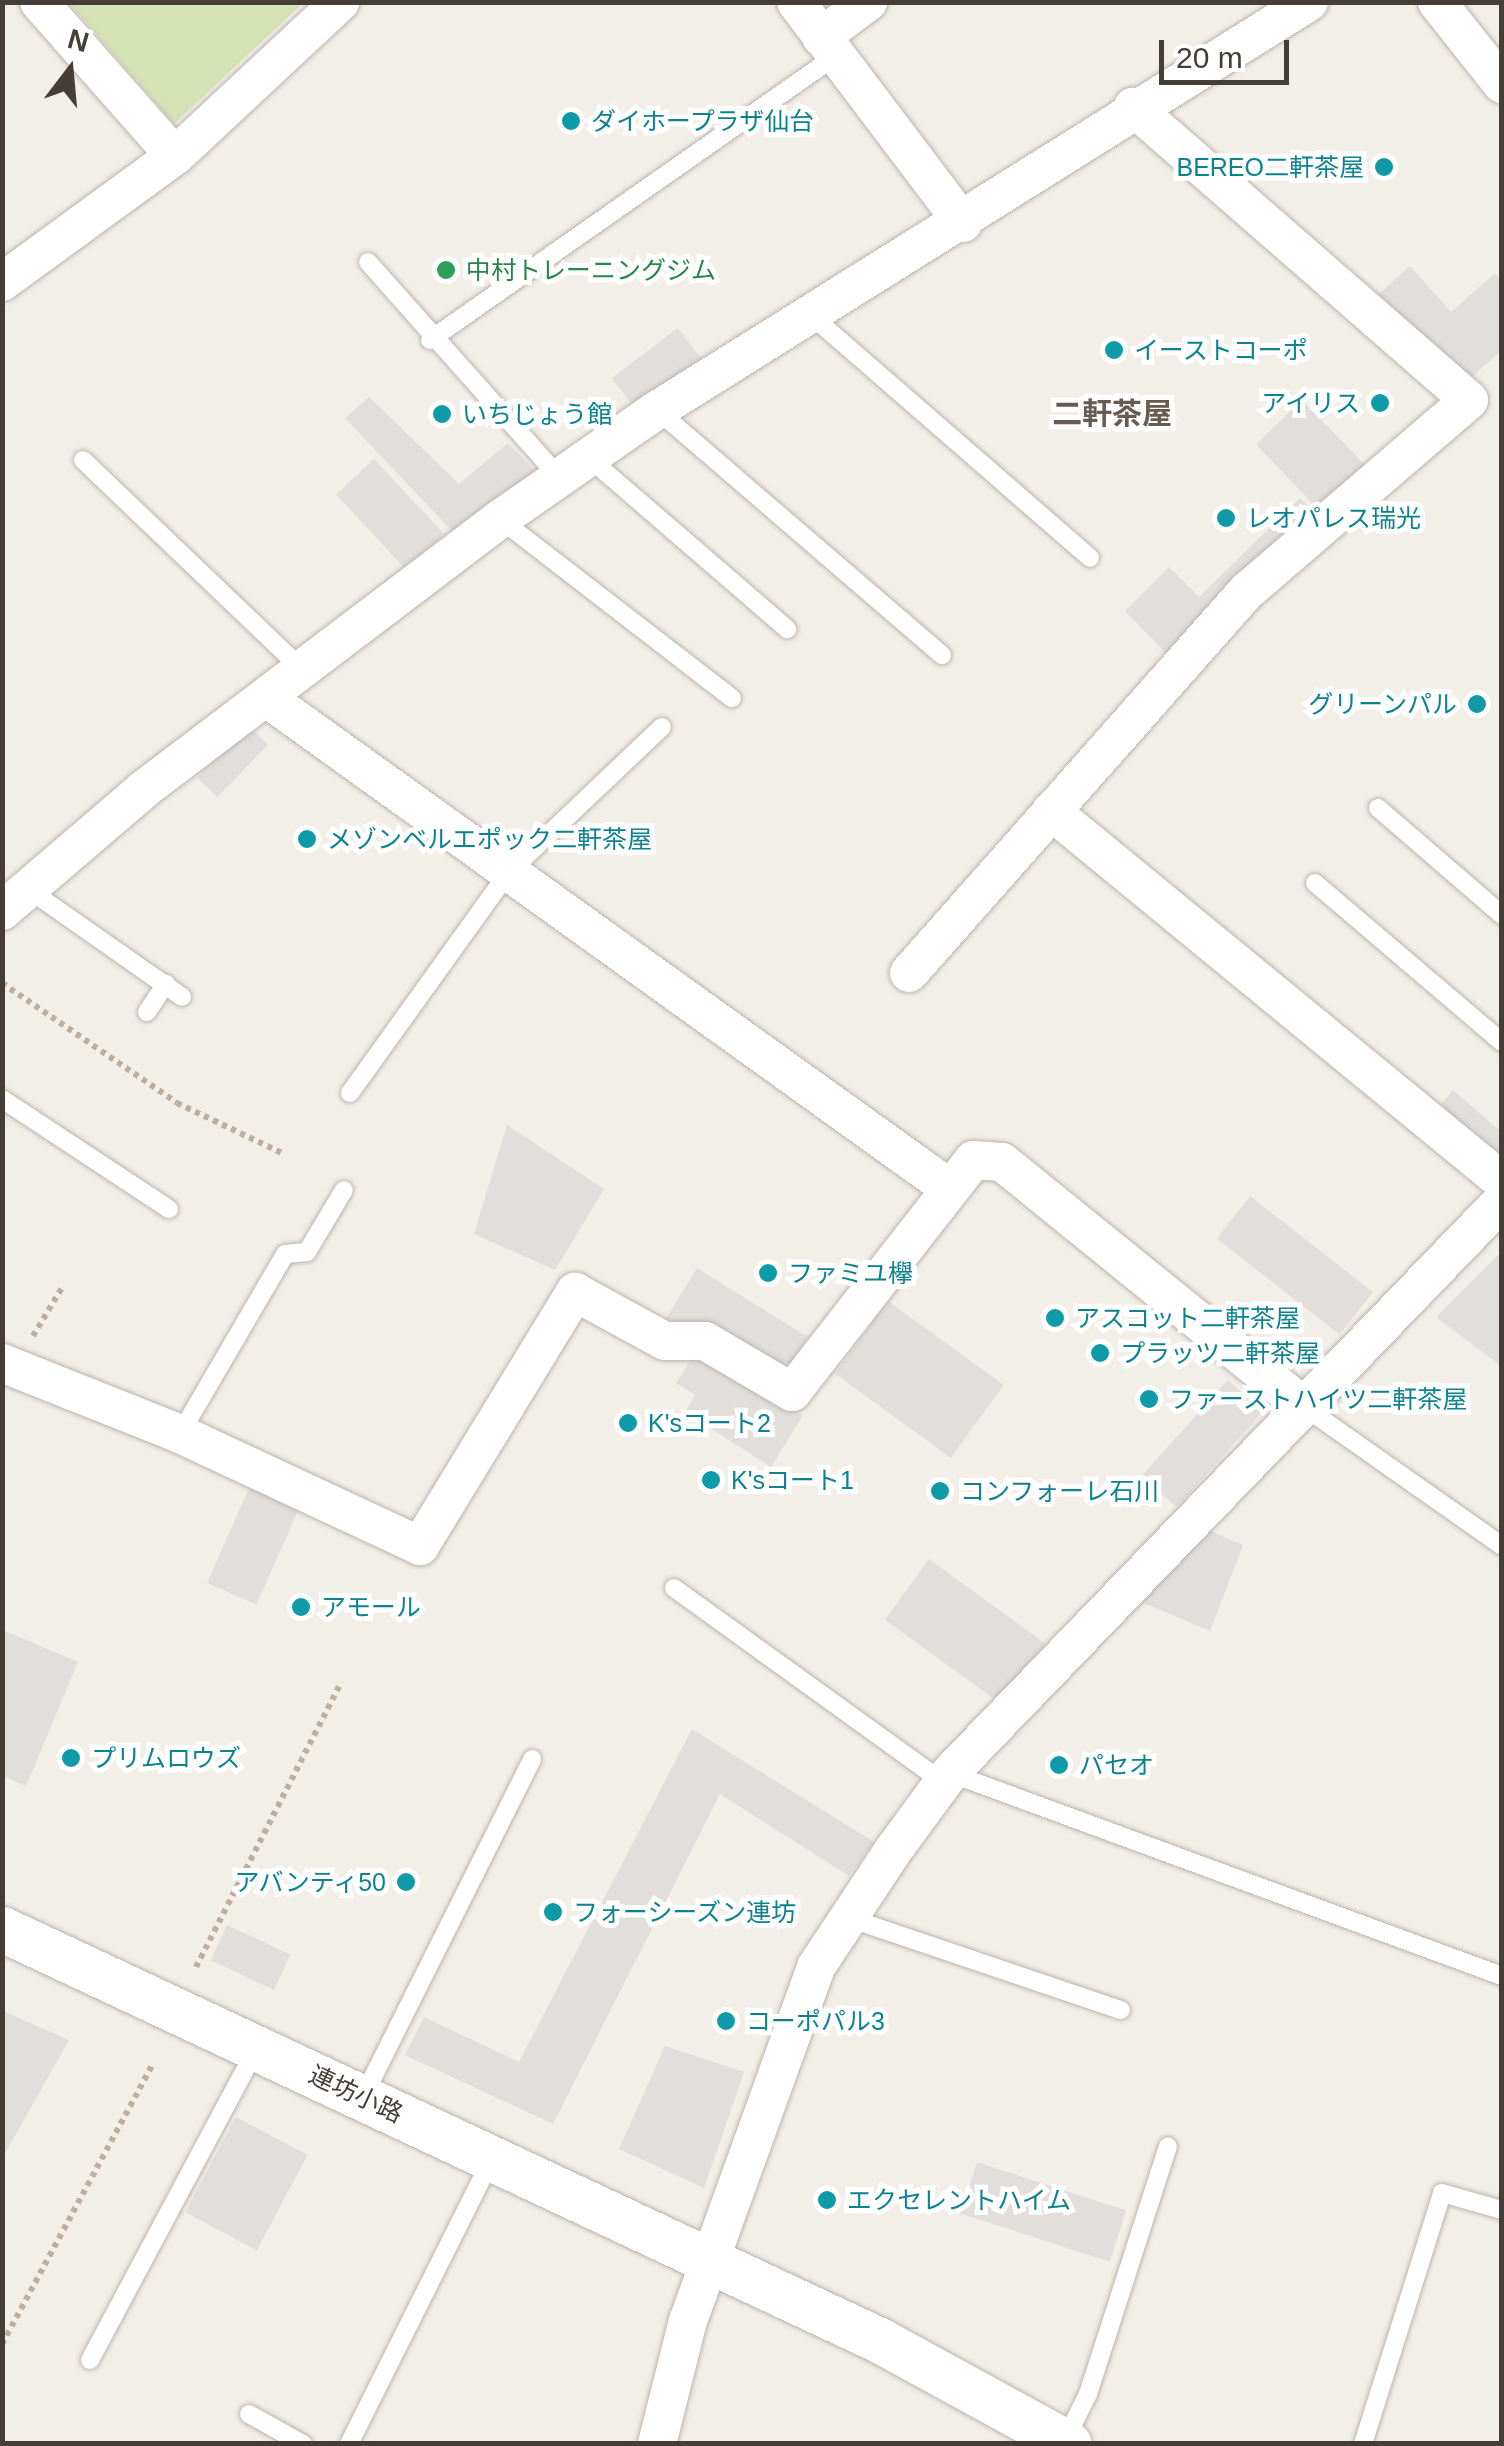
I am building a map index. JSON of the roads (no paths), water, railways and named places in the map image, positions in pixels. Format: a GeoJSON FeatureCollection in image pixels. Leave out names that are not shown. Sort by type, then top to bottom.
{"type":"FeatureCollection","features":[{"type":"Feature","properties":{"kind":"street"},"geometry":{"type":"LineString","coordinates":[[39,2],[176,156]]}},
{"type":"Feature","properties":{"kind":"street"},"geometry":{"type":"LineString","coordinates":[[2,282],[176,156],[340,2]]}},
{"type":"Feature","properties":{"kind":"street"},"geometry":{"type":"LineString","coordinates":[[796,2],[963,223]]}},
{"type":"Feature","properties":{"kind":"street"},"geometry":{"type":"LineString","coordinates":[[828,47],[868,2]]}},
{"type":"Feature","properties":{"kind":"street"},"geometry":{"type":"LineString","coordinates":[[15,900],[143,790],[268,699],[500,519],[657,410],[963,223],[1133,107],[1309,2]]}},
{"type":"Feature","properties":{"kind":"street"},"geometry":{"type":"LineString","coordinates":[[1437,2],[1502,84]]}},
{"type":"Feature","properties":{"kind":"street"},"geometry":{"type":"LineString","coordinates":[[909,972],[1246,592],[1469,400],[1133,107]]}},
{"type":"Feature","properties":{"kind":"street"},"geometry":{"type":"LineString","coordinates":[[268,699],[950,1188]]}},
{"type":"Feature","properties":{"kind":"street"},"geometry":{"type":"LineString","coordinates":[[1051,811],[1502,1180]]}},
{"type":"Feature","properties":{"kind":"street"},"geometry":{"type":"LineString","coordinates":[[8,1365],[180,1434],[420,1546],[575,1292],[665,1342],[705,1341],[792,1392],[973,1160],[1002,1162],[1303,1406]]}},
{"type":"Feature","properties":{"kind":"street"},"geometry":{"type":"LineString","coordinates":[[656,2444],[708,2261],[816,1967],[848,1918],[946,1778],[1502,1201]]}},
{"type":"Feature","properties":{"kind":"street","name":"連坊小路"},"geometry":{"type":"LineString","coordinates":[[2,1930],[881,2341],[1067,2442]]}},
{"type":"Feature","properties":{"kind":"lane"},"geometry":{"type":"LineString","coordinates":[[430,340],[828,47]]}},
{"type":"Feature","properties":{"kind":"lane"},"geometry":{"type":"LineString","coordinates":[[368,262],[430,340],[575,468],[786,629]]}},
{"type":"Feature","properties":{"kind":"lane"},"geometry":{"type":"LineString","coordinates":[[812,317],[1090,558]]}},
{"type":"Feature","properties":{"kind":"lane"},"geometry":{"type":"LineString","coordinates":[[657,410],[942,655]]}},
{"type":"Feature","properties":{"kind":"lane"},"geometry":{"type":"LineString","coordinates":[[84,460],[304,671]]}},
{"type":"Feature","properties":{"kind":"lane"},"geometry":{"type":"LineString","coordinates":[[500,519],[732,698]]}},
{"type":"Feature","properties":{"kind":"lane"},"geometry":{"type":"LineString","coordinates":[[350,1094],[508,873],[662,727]]}},
{"type":"Feature","properties":{"kind":"lane"},"geometry":{"type":"LineString","coordinates":[[1378,808],[1502,915]]}},
{"type":"Feature","properties":{"kind":"lane"},"geometry":{"type":"LineString","coordinates":[[1315,883],[1502,1042]]}},
{"type":"Feature","properties":{"kind":"lane"},"geometry":{"type":"LineString","coordinates":[[15,900],[166,984],[182,997]]}},
{"type":"Feature","properties":{"kind":"lane"},"geometry":{"type":"LineString","coordinates":[[148,1012],[166,984]]}},
{"type":"Feature","properties":{"kind":"lane"},"geometry":{"type":"LineString","coordinates":[[2,1099],[169,1209]]}},
{"type":"Feature","properties":{"kind":"lane"},"geometry":{"type":"LineString","coordinates":[[180,1434],[285,1254],[307,1252],[344,1190]]}},
{"type":"Feature","properties":{"kind":"lane"},"geometry":{"type":"LineString","coordinates":[[1303,1406],[1502,1546]]}},
{"type":"Feature","properties":{"kind":"lane"},"geometry":{"type":"LineString","coordinates":[[674,1588],[946,1778],[1502,1976]]}},
{"type":"Feature","properties":{"kind":"lane"},"geometry":{"type":"LineString","coordinates":[[363,2097],[532,1759]]}},
{"type":"Feature","properties":{"kind":"lane"},"geometry":{"type":"LineString","coordinates":[[848,1918],[1121,2010]]}},
{"type":"Feature","properties":{"kind":"lane"},"geometry":{"type":"LineString","coordinates":[[90,2360],[257,2047]]}},
{"type":"Feature","properties":{"kind":"lane"},"geometry":{"type":"LineString","coordinates":[[1067,2442],[1088,2394],[1168,2148]]}},
{"type":"Feature","properties":{"kind":"lane"},"geometry":{"type":"LineString","coordinates":[[349,2444],[492,2158]]}},
{"type":"Feature","properties":{"kind":"lane"},"geometry":{"type":"LineString","coordinates":[[1363,2444],[1442,2193],[1502,2210]]}},
{"type":"Feature","properties":{"kind":"lane"},"geometry":{"type":"LineString","coordinates":[[249,2414],[302,2444]]}},
{"type":"Feature","properties":{"kind":"place","name":"ダイホープラザ仙台"},"geometry":{"type":"Point","coordinates":[571,121]}},
{"type":"Feature","properties":{"kind":"place","name":"BEREO二軒茶屋"},"geometry":{"type":"Point","coordinates":[1384,167]}},
{"type":"Feature","properties":{"kind":"place","name":"中村トレーニングジム"},"geometry":{"type":"Point","coordinates":[446,270]}},
{"type":"Feature","properties":{"kind":"place","name":"イーストコーポ"},"geometry":{"type":"Point","coordinates":[1114,350]}},
{"type":"Feature","properties":{"kind":"place","name":"アイリス"},"geometry":{"type":"Point","coordinates":[1380,403]}},
{"type":"Feature","properties":{"kind":"place","name":"いちじょう館"},"geometry":{"type":"Point","coordinates":[442,414]}},
{"type":"Feature","properties":{"kind":"place","name":"レオパレス瑞光"},"geometry":{"type":"Point","coordinates":[1226,518]}},
{"type":"Feature","properties":{"kind":"place","name":"グリーンパル"},"geometry":{"type":"Point","coordinates":[1477,704]}},
{"type":"Feature","properties":{"kind":"place","name":"メゾンベルエポック二軒茶屋"},"geometry":{"type":"Point","coordinates":[307,839]}},
{"type":"Feature","properties":{"kind":"place","name":"ファミユ欅"},"geometry":{"type":"Point","coordinates":[768,1273]}},
{"type":"Feature","properties":{"kind":"place","name":"アスコット二軒茶屋"},"geometry":{"type":"Point","coordinates":[1055,1318]}},
{"type":"Feature","properties":{"kind":"place","name":"プラッツ二軒茶屋"},"geometry":{"type":"Point","coordinates":[1100,1353]}},
{"type":"Feature","properties":{"kind":"place","name":"ファーストハイツ二軒茶屋"},"geometry":{"type":"Point","coordinates":[1149,1399]}},
{"type":"Feature","properties":{"kind":"place","name":"K'sコート2"},"geometry":{"type":"Point","coordinates":[628,1423]}},
{"type":"Feature","properties":{"kind":"place","name":"K'sコート1"},"geometry":{"type":"Point","coordinates":[711,1480]}},
{"type":"Feature","properties":{"kind":"place","name":"コンフォーレ石川"},"geometry":{"type":"Point","coordinates":[940,1491]}},
{"type":"Feature","properties":{"kind":"place","name":"アモール"},"geometry":{"type":"Point","coordinates":[301,1607]}},
{"type":"Feature","properties":{"kind":"place","name":"プリムロウズ"},"geometry":{"type":"Point","coordinates":[71,1758]}},
{"type":"Feature","properties":{"kind":"place","name":"パセオ"},"geometry":{"type":"Point","coordinates":[1059,1765]}},
{"type":"Feature","properties":{"kind":"place","name":"アバンティ50"},"geometry":{"type":"Point","coordinates":[406,1882]}},
{"type":"Feature","properties":{"kind":"place","name":"フォーシーズン連坊"},"geometry":{"type":"Point","coordinates":[553,1912]}},
{"type":"Feature","properties":{"kind":"place","name":"コーポパル3"},"geometry":{"type":"Point","coordinates":[726,2021]}},
{"type":"Feature","properties":{"kind":"place","name":"エクセレントハイム"},"geometry":{"type":"Point","coordinates":[827,2200]}},
{"type":"Feature","properties":{"kind":"district","name":"二軒茶屋"},"geometry":{"type":"Point","coordinates":[1112,414]}}]}
